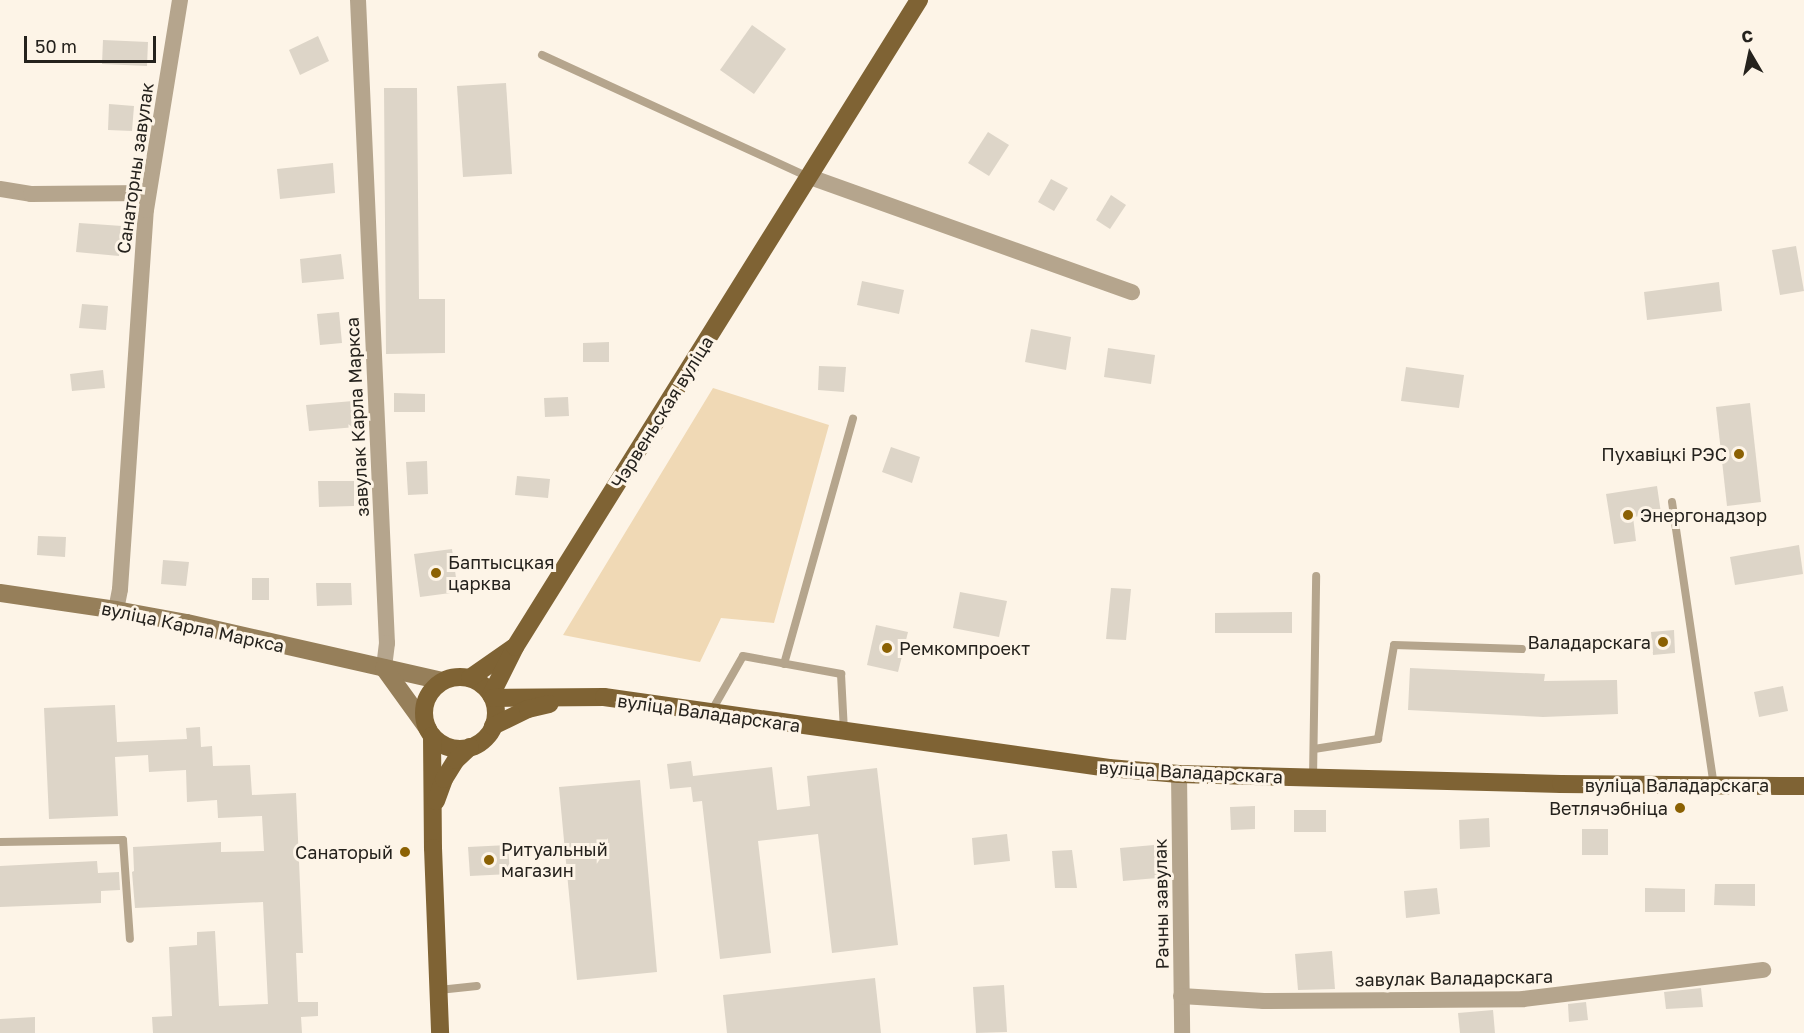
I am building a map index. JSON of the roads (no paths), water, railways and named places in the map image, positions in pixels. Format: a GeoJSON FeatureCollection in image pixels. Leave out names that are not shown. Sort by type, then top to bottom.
{"type":"FeatureCollection","features":[{"type":"Feature","properties":{"kind":"main road","name":"Чэрвеньская вуліца"},"geometry":{"type":"LineString","coordinates":[[492,696],[514,646],[919,0]]}},
{"type":"Feature","properties":{"kind":"main road","name":"Чэрвеньская вуліца"},"geometry":{"type":"LineString","coordinates":[[470,678],[514,646]]}},
{"type":"Feature","properties":{"kind":"main road"},"geometry":{"type":"LineString","coordinates":[[432,812],[444,779],[456,760],[470,747],[484,740],[493,726],[496,712],[492,696],[485,687],[470,678],[451,678],[442,681],[429,694],[425,702],[424,720],[430,733],[432,812],[440,1033]]}},
{"type":"Feature","properties":{"kind":"main road","name":"вуліца Валадарскага"},"geometry":{"type":"LineString","coordinates":[[492,696],[604,697],[710,714],[1109,768],[1179,774],[1804,786]]}},
{"type":"Feature","properties":{"kind":"main road","name":"вуліца Валадарскага"},"geometry":{"type":"LineString","coordinates":[[493,726],[528,709],[583,697]]}},
{"type":"Feature","properties":{"kind":"main road"},"geometry":{"type":"LineString","coordinates":[[430,733],[449,747],[470,747]]}},
{"type":"Feature","properties":{"kind":"street","name":"Санаторны завулак"},"geometry":{"type":"LineString","coordinates":[[116,610],[148,193],[180,0]]}},
{"type":"Feature","properties":{"kind":"street","name":"завулак Карла Маркса"},"geometry":{"type":"LineString","coordinates":[[358,0],[387,643],[384,668]]}},
{"type":"Feature","properties":{"kind":"street"},"geometry":{"type":"LineString","coordinates":[[810,177],[1132,292]]}},
{"type":"Feature","properties":{"kind":"street"},"geometry":{"type":"LineString","coordinates":[[0,189],[31,194],[148,193]]}},
{"type":"Feature","properties":{"kind":"street","name":"вуліца Карла Маркса"},"geometry":{"type":"LineString","coordinates":[[0,593],[116,610],[442,681]]}},
{"type":"Feature","properties":{"kind":"street"},"geometry":{"type":"LineString","coordinates":[[384,668],[430,733]]}},
{"type":"Feature","properties":{"kind":"street","name":"Рачны завулак"},"geometry":{"type":"LineString","coordinates":[[1179,774],[1182,1033]]}},
{"type":"Feature","properties":{"kind":"street","name":"завулак Валадарскага"},"geometry":{"type":"LineString","coordinates":[[1181,996],[1264,1001],[1523,999],[1763,970]]}},
{"type":"Feature","properties":{"kind":"lane"},"geometry":{"type":"LineString","coordinates":[[542,56],[810,177]]}},
{"type":"Feature","properties":{"kind":"lane"},"geometry":{"type":"LineString","coordinates":[[784,664],[853,419]]}},
{"type":"Feature","properties":{"kind":"lane"},"geometry":{"type":"LineString","coordinates":[[1672,502],[1714,785]]}},
{"type":"Feature","properties":{"kind":"lane"},"geometry":{"type":"LineString","coordinates":[[1313,778],[1316,576]]}},
{"type":"Feature","properties":{"kind":"lane"},"geometry":{"type":"LineString","coordinates":[[1314,749],[1378,739],[1394,645],[1522,649]]}},
{"type":"Feature","properties":{"kind":"lane"},"geometry":{"type":"LineString","coordinates":[[710,714],[743,657],[841,674],[844,732]]}},
{"type":"Feature","properties":{"kind":"lane"},"geometry":{"type":"LineString","coordinates":[[0,842],[123,840],[130,939]]}},
{"type":"Feature","properties":{"kind":"lane"},"geometry":{"type":"LineString","coordinates":[[439,990],[477,986]]}},
{"type":"Feature","properties":{"kind":"place","name":"Пухавіцкі РЭС"},"geometry":{"type":"Point","coordinates":[1739,454]}},
{"type":"Feature","properties":{"kind":"place","name":"Энергонадзор"},"geometry":{"type":"Point","coordinates":[1628,515]}},
{"type":"Feature","properties":{"kind":"place","name":"Баптысцкая царква"},"geometry":{"type":"Point","coordinates":[436,573]}},
{"type":"Feature","properties":{"kind":"place","name":"Валадарскага"},"geometry":{"type":"Point","coordinates":[1663,642]}},
{"type":"Feature","properties":{"kind":"place","name":"Ремкомпроект"},"geometry":{"type":"Point","coordinates":[887,648]}},
{"type":"Feature","properties":{"kind":"place","name":"Ветлячэбніца"},"geometry":{"type":"Point","coordinates":[1680,808]}},
{"type":"Feature","properties":{"kind":"place","name":"Санаторый"},"geometry":{"type":"Point","coordinates":[405,852]}},
{"type":"Feature","properties":{"kind":"place","name":"Ритуальный магазин"},"geometry":{"type":"Point","coordinates":[489,860]}}]}
